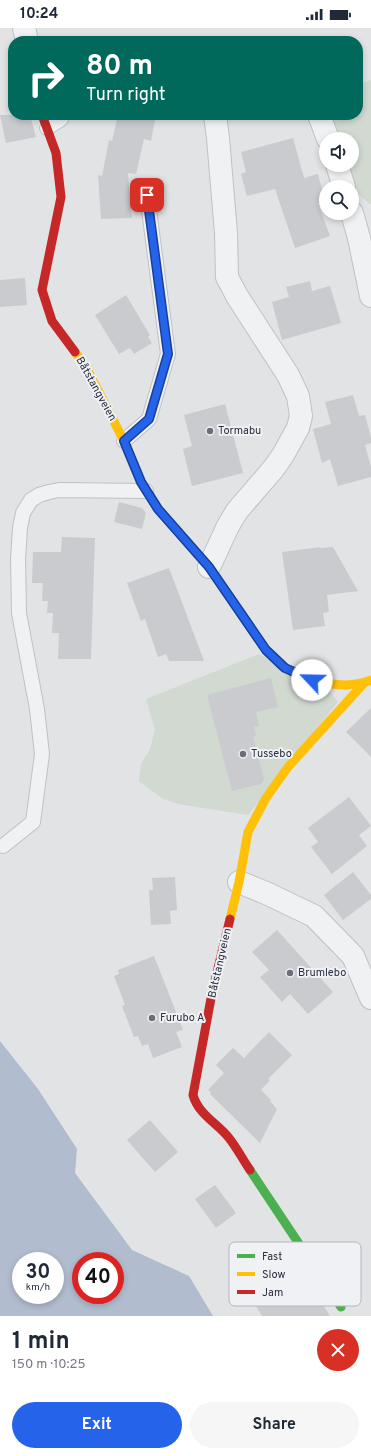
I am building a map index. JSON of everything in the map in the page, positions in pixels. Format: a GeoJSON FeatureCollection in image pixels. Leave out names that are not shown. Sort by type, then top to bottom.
{"type":"FeatureCollection","features":[{"type":"Feature","properties":{"kind":"street","name":"Båtstangveien"},"geometry":{"type":"LineString","coordinates":[[44,120],[56,153],[61,197],[42,290],[52,321],[86,367],[124,441],[146,491],[158,509],[209,567],[266,650],[285,668],[312,680],[337,686],[368,682]]}},
{"type":"Feature","properties":{"kind":"street"},"geometry":{"type":"LineString","coordinates":[[209,567],[228,526],[237,511],[274,468],[283,455],[298,428],[301,416],[298,396],[288,375],[237,296],[227,277],[226,233],[216,120]]}},
{"type":"Feature","properties":{"kind":"street"},"geometry":{"type":"LineString","coordinates":[[321,120],[325,132]]}},
{"type":"Feature","properties":{"kind":"street"},"geometry":{"type":"LineString","coordinates":[[354,220],[371,296]]}},
{"type":"Feature","properties":{"kind":"street","name":"Båtstangveien"},"geometry":{"type":"LineString","coordinates":[[298,1242],[229,1138],[203,1112],[193,1095],[212,993],[239,882],[248,832],[266,798],[288,767],[368,682]]}},
{"type":"Feature","properties":{"kind":"street"},"geometry":{"type":"LineString","coordinates":[[239,882],[314,916],[353,956],[371,998]]}},
{"type":"Feature","properties":{"kind":"lane"},"geometry":{"type":"LineString","coordinates":[[47,128],[59,120]]}},
{"type":"Feature","properties":{"kind":"lane"},"geometry":{"type":"LineString","coordinates":[[124,441],[149,419],[168,354],[147,195]]}},
{"type":"Feature","properties":{"kind":"lane"},"geometry":{"type":"LineString","coordinates":[[3,846],[33,822],[42,754],[37,709],[19,613],[18,559],[20,528],[23,513],[31,500],[39,495],[49,492],[146,491]]}},
{"type":"Feature","properties":{"kind":"shaded area"},"geometry":{"type":"Polygon","coordinates":[[[371,80],[371,204],[359,195],[359,180],[353,180],[350,172],[359,172],[359,132],[335,132],[330,120],[363,120],[363,83],[371,80]]]}},
{"type":"Feature","properties":{"kind":"shaded area"},"geometry":{"type":"Polygon","coordinates":[[[259,654],[329,691],[338,702],[248,815],[178,804],[163,799],[139,781],[141,764],[150,749],[155,730],[146,699],[259,654]]]}},
{"type":"Feature","properties":{"kind":"water"},"geometry":{"type":"Polygon","coordinates":[[[0,1041],[38,1089],[77,1149],[75,1173],[132,1250],[189,1276],[213,1316],[0,1316],[0,1041]]]}},
{"type":"Feature","properties":{"kind":"building"},"geometry":{"type":"Polygon","coordinates":[[[0,115],[8,115],[8,120],[31,120],[36,137],[6,143],[0,115]]]}},
{"type":"Feature","properties":{"kind":"building"},"geometry":{"type":"Polygon","coordinates":[[[117,120],[155,120],[151,141],[144,139],[136,174],[128,173],[132,218],[101,219],[98,175],[102,176],[109,140],[112,141],[117,120]]]}},
{"type":"Feature","properties":{"kind":"building"},"geometry":{"type":"Polygon","coordinates":[[[293,138],[304,178],[318,174],[320,180],[318,203],[319,220],[324,220],[330,236],[295,248],[275,189],[247,196],[241,174],[246,172],[241,152],[293,138]]]}},
{"type":"Feature","properties":{"kind":"building"},"geometry":{"type":"Polygon","coordinates":[[[25,278],[27,305],[0,307],[0,280],[25,278]]]}},
{"type":"Feature","properties":{"kind":"building"},"geometry":{"type":"Polygon","coordinates":[[[310,281],[312,291],[330,286],[341,323],[282,340],[272,302],[289,297],[286,287],[310,281]]]}},
{"type":"Feature","properties":{"kind":"building"},"geometry":{"type":"Polygon","coordinates":[[[126,295],[150,335],[148,337],[152,343],[134,354],[130,348],[119,354],[95,315],[126,295]]]}},
{"type":"Feature","properties":{"kind":"building"},"geometry":{"type":"Polygon","coordinates":[[[353,395],[359,416],[365,415],[371,438],[371,443],[365,445],[371,467],[371,477],[338,486],[330,459],[322,463],[313,429],[331,424],[325,402],[353,395]]]}},
{"type":"Feature","properties":{"kind":"building","name":"Tormabu"},"geometry":{"type":"Polygon","coordinates":[[[225,404],[243,473],[192,486],[183,449],[192,446],[184,415],[225,404]]]}},
{"type":"Feature","properties":{"kind":"building"},"geometry":{"type":"Polygon","coordinates":[[[119,502],[142,508],[146,513],[142,529],[114,522],[119,502]]]}},
{"type":"Feature","properties":{"kind":"building"},"geometry":{"type":"Polygon","coordinates":[[[62,537],[95,538],[91,659],[58,659],[59,633],[52,633],[53,613],[47,613],[48,601],[42,601],[43,583],[32,583],[33,552],[61,552],[62,537]]]}},
{"type":"Feature","properties":{"kind":"building"},"geometry":{"type":"Polygon","coordinates":[[[320,547],[333,547],[358,591],[327,595],[329,612],[323,613],[325,626],[293,630],[282,552],[320,547]]]}},
{"type":"Feature","properties":{"kind":"building"},"geometry":{"type":"Polygon","coordinates":[[[169,568],[204,661],[169,661],[166,654],[158,657],[145,619],[141,621],[127,583],[169,568]]]}},
{"type":"Feature","properties":{"kind":"building","name":"Tussebo"},"geometry":{"type":"Polygon","coordinates":[[[271,678],[278,707],[256,712],[259,726],[254,727],[256,736],[253,737],[264,779],[261,784],[232,791],[207,695],[271,678]]]}},
{"type":"Feature","properties":{"kind":"building"},"geometry":{"type":"Polygon","coordinates":[[[371,708],[371,757],[346,732],[371,708]]]}},
{"type":"Feature","properties":{"kind":"building"},"geometry":{"type":"Polygon","coordinates":[[[349,797],[371,826],[359,835],[367,846],[332,874],[311,847],[318,842],[308,828],[349,797]]]}},
{"type":"Feature","properties":{"kind":"building"},"geometry":{"type":"Polygon","coordinates":[[[353,872],[371,895],[371,899],[343,920],[324,895],[353,872]]]}},
{"type":"Feature","properties":{"kind":"building"},"geometry":{"type":"Polygon","coordinates":[[[175,877],[177,910],[170,911],[171,924],[151,925],[149,890],[153,890],[152,878],[175,877]]]}},
{"type":"Feature","properties":{"kind":"building","name":"Brumlebo"},"geometry":{"type":"Polygon","coordinates":[[[277,930],[333,992],[308,1014],[290,994],[282,1002],[260,977],[269,970],[252,952],[277,930]]]}},
{"type":"Feature","properties":{"kind":"building","name":"Furubo A"},"geometry":{"type":"Polygon","coordinates":[[[154,956],[183,1030],[176,1032],[182,1047],[153,1058],[148,1044],[142,1046],[138,1036],[134,1037],[122,1006],[125,1005],[114,976],[119,974],[118,970],[154,956]]]}},
{"type":"Feature","properties":{"kind":"building"},"geometry":{"type":"Polygon","coordinates":[[[269,1032],[292,1055],[268,1079],[270,1080],[261,1090],[271,1100],[270,1101],[277,1109],[260,1143],[210,1094],[211,1092],[208,1090],[224,1073],[216,1065],[233,1048],[244,1058],[269,1032]]]}},
{"type":"Feature","properties":{"kind":"building"},"geometry":{"type":"Polygon","coordinates":[[[150,1120],[178,1152],[155,1172],[127,1140],[150,1120]]]}},
{"type":"Feature","properties":{"kind":"building"},"geometry":{"type":"Polygon","coordinates":[[[215,1185],[236,1213],[216,1228],[195,1199],[215,1185]]]}},
{"type":"Feature","properties":{"kind":"building"},"geometry":{"type":"Polygon","coordinates":[[[256,1306],[324,1306],[330,1316],[262,1316],[256,1306]]]}},
{"type":"Feature","properties":{"kind":"traffic: fast"},"geometry":{"type":"LineString","coordinates":[[154,503],[209,567],[266,650],[282,666]]}},
{"type":"Feature","properties":{"kind":"traffic: fast"},"geometry":{"type":"LineString","coordinates":[[250,1170],[298,1242]]}},
{"type":"Feature","properties":{"kind":"traffic: slow"},"geometry":{"type":"LineString","coordinates":[[75,352],[86,367],[124,441],[141,482],[154,503]]}},
{"type":"Feature","properties":{"kind":"traffic: slow"},"geometry":{"type":"LineString","coordinates":[[282,666],[306,677],[338,685],[349,685],[371,680]]}},
{"type":"Feature","properties":{"kind":"traffic: slow"},"geometry":{"type":"LineString","coordinates":[[230,919],[239,882],[248,832],[266,798],[288,767],[364,683]]}},
{"type":"Feature","properties":{"kind":"traffic: jam"},"geometry":{"type":"LineString","coordinates":[[44,120],[56,153],[61,197],[42,290],[52,321],[75,352]]}},
{"type":"Feature","properties":{"kind":"traffic: jam"},"geometry":{"type":"LineString","coordinates":[[230,919],[212,993],[193,1095],[199,1108],[229,1138],[250,1170]]}},
{"type":"Feature","properties":{"kind":"place","name":"Tormabu"},"geometry":{"type":"Point","coordinates":[210,431]}},
{"type":"Feature","properties":{"kind":"place","name":"Tussebo"},"geometry":{"type":"Point","coordinates":[243,754]}},
{"type":"Feature","properties":{"kind":"place","name":"Brumlebo"},"geometry":{"type":"Point","coordinates":[290,973]}},
{"type":"Feature","properties":{"kind":"place","name":"Furubo A"},"geometry":{"type":"Point","coordinates":[152,1018]}},
{"type":"Feature","properties":{"kind":"route"},"geometry":{"type":"LineString","coordinates":[[147,195],[168,354],[149,419],[124,441],[141,482],[158,509],[209,567],[266,650],[285,668],[312,680]]}}]}
